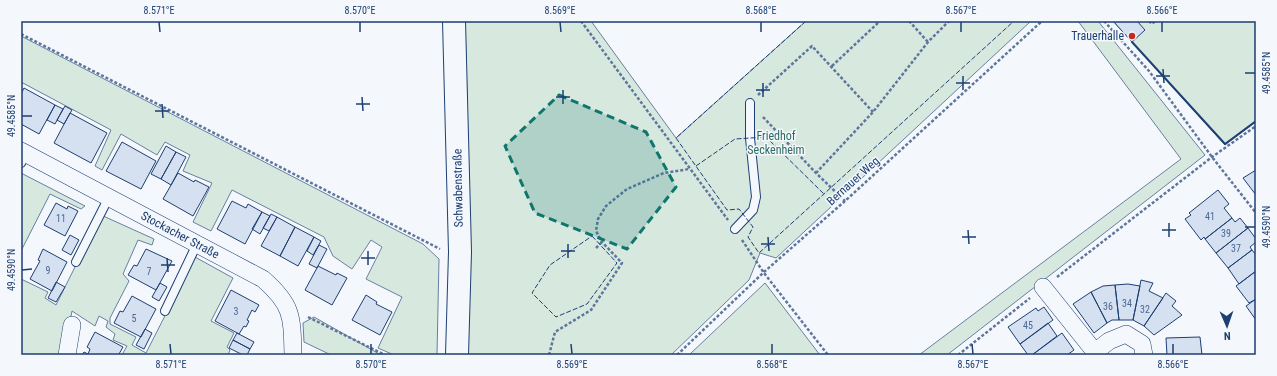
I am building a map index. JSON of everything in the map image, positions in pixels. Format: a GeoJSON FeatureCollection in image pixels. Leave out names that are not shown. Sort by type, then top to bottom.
{"type":"FeatureCollection","features":[{"type":"Feature","properties":{"kind":"street","name":"Schwabenstraße"},"geometry":{"type":"LineString","coordinates":[[454,21],[460,252],[457,355]]}},
{"type":"Feature","properties":{"kind":"street","name":"Stockacher Straße"},"geometry":{"type":"LineString","coordinates":[[23,156],[109,197],[263,279],[277,290],[288,307],[292,325],[293,355]]}},
{"type":"Feature","properties":{"kind":"street"},"geometry":{"type":"LineString","coordinates":[[1043,287],[1096,353],[1109,341],[1126,334],[1142,344],[1144,355]]}},
{"type":"Feature","properties":{"kind":"street"},"geometry":{"type":"LineString","coordinates":[[67,355],[72,325]]}},
{"type":"Feature","properties":{"kind":"lane"},"geometry":{"type":"LineString","coordinates":[[735,229],[753,210],[756,197],[750,138],[750,103]]}},
{"type":"Feature","properties":{"kind":"lane"},"geometry":{"type":"LineString","coordinates":[[76,262],[109,197]]}},
{"type":"Feature","properties":{"kind":"lane"},"geometry":{"type":"LineString","coordinates":[[164,311],[198,244]]}},
{"type":"Feature","properties":{"kind":"path"},"geometry":{"type":"LineString","coordinates":[[581,21],[689,169],[735,229],[764,272],[828,355]]}},
{"type":"Feature","properties":{"kind":"path"},"geometry":{"type":"LineString","coordinates":[[832,66],[880,21]]}},
{"type":"Feature","properties":{"kind":"path"},"geometry":{"type":"LineString","coordinates":[[909,21],[928,42]]}},
{"type":"Feature","properties":{"kind":"path"},"geometry":{"type":"LineString","coordinates":[[816,173],[873,112],[928,42],[948,21]]}},
{"type":"Feature","properties":{"kind":"path","name":"Bernauer Weg"},"geometry":{"type":"LineString","coordinates":[[676,355],[764,272],[845,201],[1042,21]]}},
{"type":"Feature","properties":{"kind":"path"},"geometry":{"type":"LineString","coordinates":[[1104,21],[1149,71],[1212,157],[1256,213]]}},
{"type":"Feature","properties":{"kind":"path"},"geometry":{"type":"LineString","coordinates":[[1149,21],[1152,24],[1155,21]]}},
{"type":"Feature","properties":{"kind":"path"},"geometry":{"type":"LineString","coordinates":[[21,34],[444,251],[460,252]]}},
{"type":"Feature","properties":{"kind":"path"},"geometry":{"type":"LineString","coordinates":[[845,201],[816,173],[750,103],[812,46],[873,112]]}},
{"type":"Feature","properties":{"kind":"path"},"geometry":{"type":"LineString","coordinates":[[958,355],[1043,287],[1212,157],[1256,126]]}},
{"type":"Feature","properties":{"kind":"path"},"geometry":{"type":"LineString","coordinates":[[549,355],[554,332],[591,310],[622,263],[602,242],[596,231],[598,219],[606,206],[627,189],[664,173],[689,169]]}},
{"type":"Feature","properties":{"kind":"path"},"geometry":{"type":"LineString","coordinates":[[596,248],[602,242]]}},
{"type":"Feature","properties":{"kind":"path"},"geometry":{"type":"LineString","coordinates":[[288,307],[385,355]]}},
{"type":"Feature","properties":{"kind":"highlighted area"},"geometry":{"type":"Polygon","coordinates":[[[559,95],[646,132],[676,187],[627,249],[535,213],[505,146],[559,95]]]}},
{"type":"Feature","properties":{"kind":"green space","name":"Friedhof Seckenheim"},"geometry":{"type":"Polygon","coordinates":[[[465,21],[591,21],[676,138],[806,21],[1031,21],[776,258],[760,253],[749,280],[671,355],[468,355],[469,230],[465,21]]]}},
{"type":"Feature","properties":{"kind":"green space"},"geometry":{"type":"Polygon","coordinates":[[[1078,21],[1098,21],[1205,155],[947,355],[919,355],[1181,159],[1078,21]]]}},
{"type":"Feature","properties":{"kind":"green space"},"geometry":{"type":"Polygon","coordinates":[[[1113,21],[1256,21],[1256,122],[1225,145],[1113,21]]]}},
{"type":"Feature","properties":{"kind":"green space"},"geometry":{"type":"Polygon","coordinates":[[[21,36],[423,244],[439,259],[437,355],[394,355],[378,348],[402,297],[366,279],[382,247],[371,240],[352,269],[333,256],[324,237],[232,190],[211,231],[193,222],[212,183],[183,171],[190,155],[165,142],[157,155],[121,134],[102,170],[95,166],[111,130],[21,82],[21,36]]]}},
{"type":"Feature","properties":{"kind":"green space"},"geometry":{"type":"Polygon","coordinates":[[[21,173],[85,206],[81,209],[50,194],[21,251],[21,173]]]}},
{"type":"Feature","properties":{"kind":"green space"},"geometry":{"type":"Polygon","coordinates":[[[101,215],[154,239],[152,245],[138,240],[123,274],[129,281],[110,318],[110,324],[136,337],[132,345],[146,353],[195,257],[233,278],[211,321],[234,333],[227,347],[230,350],[228,355],[124,355],[123,353],[127,346],[113,340],[115,334],[106,327],[108,321],[99,316],[95,326],[72,311],[64,355],[21,355],[21,279],[48,292],[45,298],[56,305],[101,215]]]}},
{"type":"Feature","properties":{"kind":"green space"},"geometry":{"type":"Polygon","coordinates":[[[765,283],[820,355],[689,355],[765,283]]]}},
{"type":"Feature","properties":{"kind":"green space"},"geometry":{"type":"Polygon","coordinates":[[[314,317],[381,355],[331,355],[304,342],[303,323],[314,317]]]}},
{"type":"Feature","properties":{"kind":"building","name":"Trauerhalle"},"geometry":{"type":"Polygon","coordinates":[[[1113,21],[1137,21],[1145,30],[1132,42],[1113,21]]]}},
{"type":"Feature","properties":{"kind":"building"},"geometry":{"type":"Polygon","coordinates":[[[24,88],[55,105],[39,134],[21,124],[21,94],[24,88]]]}},
{"type":"Feature","properties":{"kind":"building"},"geometry":{"type":"Polygon","coordinates":[[[55,105],[63,109],[55,124],[47,120],[55,105]]]}},
{"type":"Feature","properties":{"kind":"building"},"geometry":{"type":"Polygon","coordinates":[[[65,106],[72,110],[64,124],[57,120],[65,106]]]}},
{"type":"Feature","properties":{"kind":"building"},"geometry":{"type":"Polygon","coordinates":[[[70,113],[107,133],[91,163],[54,143],[70,113]]]}},
{"type":"Feature","properties":{"kind":"building"},"geometry":{"type":"Polygon","coordinates":[[[122,142],[156,161],[141,189],[106,171],[122,142]]]}},
{"type":"Feature","properties":{"kind":"building"},"geometry":{"type":"Polygon","coordinates":[[[166,146],[176,152],[161,179],[151,174],[166,146]]]}},
{"type":"Feature","properties":{"kind":"building"},"geometry":{"type":"Polygon","coordinates":[[[176,152],[186,157],[171,185],[161,179],[176,152]]]}},
{"type":"Feature","properties":{"kind":"building"},"geometry":{"type":"Polygon","coordinates":[[[1256,170],[1256,195],[1243,178],[1256,170]]]}},
{"type":"Feature","properties":{"kind":"building"},"geometry":{"type":"Polygon","coordinates":[[[178,173],[194,182],[195,180],[209,187],[193,216],[163,199],[178,173]]]}},
{"type":"Feature","properties":{"kind":"building"},"geometry":{"type":"Polygon","coordinates":[[[1218,190],[1229,204],[1224,208],[1232,218],[1205,239],[1204,237],[1201,240],[1185,219],[1191,215],[1189,213],[1218,190]]]}},
{"type":"Feature","properties":{"kind":"building"},"geometry":{"type":"Polygon","coordinates":[[[232,201],[246,208],[248,204],[262,212],[245,244],[217,229],[232,201]]]}},
{"type":"Feature","properties":{"kind":"building"},"geometry":{"type":"Polygon","coordinates":[[[56,203],[67,209],[68,206],[78,211],[65,236],[44,225],[56,203]]]}},
{"type":"Feature","properties":{"kind":"building"},"geometry":{"type":"Polygon","coordinates":[[[262,212],[270,216],[260,234],[252,229],[262,212]]]}},
{"type":"Feature","properties":{"kind":"building"},"geometry":{"type":"Polygon","coordinates":[[[271,214],[277,217],[269,231],[263,228],[271,214]]]}},
{"type":"Feature","properties":{"kind":"building"},"geometry":{"type":"Polygon","coordinates":[[[277,217],[295,227],[280,256],[261,246],[277,217]]]}},
{"type":"Feature","properties":{"kind":"building"},"geometry":{"type":"Polygon","coordinates":[[[1232,218],[1235,222],[1240,218],[1248,228],[1216,253],[1205,239],[1232,218]]]}},
{"type":"Feature","properties":{"kind":"building"},"geometry":{"type":"Polygon","coordinates":[[[295,227],[314,237],[298,266],[280,256],[295,227]]]}},
{"type":"Feature","properties":{"kind":"building"},"geometry":{"type":"Polygon","coordinates":[[[1248,228],[1256,239],[1256,242],[1250,247],[1252,250],[1228,268],[1216,253],[1248,228]]]}},
{"type":"Feature","properties":{"kind":"building"},"geometry":{"type":"Polygon","coordinates":[[[70,235],[79,240],[71,255],[62,250],[70,235]]]}},
{"type":"Feature","properties":{"kind":"building"},"geometry":{"type":"Polygon","coordinates":[[[314,237],[321,241],[313,255],[307,251],[314,237]]]}},
{"type":"Feature","properties":{"kind":"building"},"geometry":{"type":"Polygon","coordinates":[[[319,245],[327,249],[317,268],[309,264],[319,245]]]}},
{"type":"Feature","properties":{"kind":"building"},"geometry":{"type":"Polygon","coordinates":[[[43,249],[67,262],[52,291],[30,279],[40,261],[38,260],[43,249]]]}},
{"type":"Feature","properties":{"kind":"building"},"geometry":{"type":"Polygon","coordinates":[[[146,249],[172,261],[156,290],[128,275],[134,265],[137,266],[146,249]]]}},
{"type":"Feature","properties":{"kind":"building"},"geometry":{"type":"Polygon","coordinates":[[[1252,250],[1256,255],[1256,271],[1239,284],[1228,268],[1252,250]]]}},
{"type":"Feature","properties":{"kind":"building"},"geometry":{"type":"Polygon","coordinates":[[[318,266],[336,275],[337,273],[347,278],[332,305],[305,290],[318,266]]]}},
{"type":"Feature","properties":{"kind":"building"},"geometry":{"type":"Polygon","coordinates":[[[1256,271],[1256,299],[1249,303],[1236,286],[1256,271]]]}},
{"type":"Feature","properties":{"kind":"building"},"geometry":{"type":"Polygon","coordinates":[[[1141,280],[1153,283],[1149,291],[1163,298],[1144,326],[1133,320],[1141,280]]]}},
{"type":"Feature","properties":{"kind":"building"},"geometry":{"type":"Polygon","coordinates":[[[56,282],[65,287],[56,302],[48,298],[56,282]]]}},
{"type":"Feature","properties":{"kind":"building"},"geometry":{"type":"Polygon","coordinates":[[[160,283],[167,287],[159,301],[152,297],[160,283]]]}},
{"type":"Feature","properties":{"kind":"building"},"geometry":{"type":"Polygon","coordinates":[[[1128,284],[1140,286],[1133,320],[1119,320],[1115,285],[1128,284]]]}},
{"type":"Feature","properties":{"kind":"building"},"geometry":{"type":"Polygon","coordinates":[[[1115,285],[1119,320],[1112,320],[1107,323],[1091,292],[1103,286],[1115,285]]]}},
{"type":"Feature","properties":{"kind":"building"},"geometry":{"type":"Polygon","coordinates":[[[231,290],[259,305],[255,312],[252,310],[247,320],[249,321],[246,327],[244,326],[239,334],[215,321],[231,290]]]}},
{"type":"Feature","properties":{"kind":"building"},"geometry":{"type":"Polygon","coordinates":[[[1091,292],[1107,323],[1094,333],[1073,304],[1091,292]]]}},
{"type":"Feature","properties":{"kind":"building"},"geometry":{"type":"Polygon","coordinates":[[[1166,293],[1176,301],[1172,306],[1182,315],[1154,335],[1144,326],[1166,293]]]}},
{"type":"Feature","properties":{"kind":"building"},"geometry":{"type":"Polygon","coordinates":[[[366,295],[377,302],[376,304],[392,312],[380,335],[352,320],[366,295]]]}},
{"type":"Feature","properties":{"kind":"building"},"geometry":{"type":"Polygon","coordinates":[[[132,296],[156,309],[141,337],[114,323],[120,311],[123,312],[132,296]]]}},
{"type":"Feature","properties":{"kind":"building"},"geometry":{"type":"Polygon","coordinates":[[[1256,299],[1256,320],[1246,306],[1256,299]]]}},
{"type":"Feature","properties":{"kind":"building"},"geometry":{"type":"Polygon","coordinates":[[[1044,307],[1053,320],[1020,344],[1008,327],[1036,308],[1038,311],[1044,307]]]}},
{"type":"Feature","properties":{"kind":"building"},"geometry":{"type":"Polygon","coordinates":[[[1048,323],[1057,336],[1032,355],[1028,355],[1020,344],[1048,323]]]}},
{"type":"Feature","properties":{"kind":"building"},"geometry":{"type":"Polygon","coordinates":[[[145,329],[152,333],[144,349],[136,345],[145,329]]]}},
{"type":"Feature","properties":{"kind":"building"},"geometry":{"type":"Polygon","coordinates":[[[95,332],[123,347],[119,354],[120,355],[82,355],[84,352],[88,354],[90,349],[87,347],[95,332]]]}},
{"type":"Feature","properties":{"kind":"building"},"geometry":{"type":"Polygon","coordinates":[[[237,333],[254,342],[250,349],[233,340],[237,333]]]}},
{"type":"Feature","properties":{"kind":"building"},"geometry":{"type":"Polygon","coordinates":[[[1062,333],[1074,350],[1067,355],[1032,355],[1062,333]]]}},
{"type":"Feature","properties":{"kind":"building"},"geometry":{"type":"Polygon","coordinates":[[[1200,337],[1202,355],[1167,355],[1166,338],[1200,337]]]}},
{"type":"Feature","properties":{"kind":"building"},"geometry":{"type":"Polygon","coordinates":[[[233,340],[250,349],[247,355],[243,355],[229,348],[233,340]]]}},
{"type":"Feature","properties":{"kind":"fence"},"geometry":{"type":"LineString","coordinates":[[806,21],[676,138],[727,210],[739,209],[753,227],[748,237],[759,253],[1014,21]]}},
{"type":"Feature","properties":{"kind":"fence"},"geometry":{"type":"LineString","coordinates":[[696,166],[735,139],[766,137],[824,194]]}},
{"type":"Feature","properties":{"kind":"fence"},"geometry":{"type":"LineString","coordinates":[[592,236],[617,263],[587,304],[556,317],[532,293],[550,265],[592,236]]}},
{"type":"Feature","properties":{"kind":"wall"},"geometry":{"type":"LineString","coordinates":[[1132,42],[1225,144],[1256,121]]}},
{"type":"Feature","properties":{"kind":"place","name":"Trauerhalle"},"geometry":{"type":"Point","coordinates":[1132,36]}}]}
